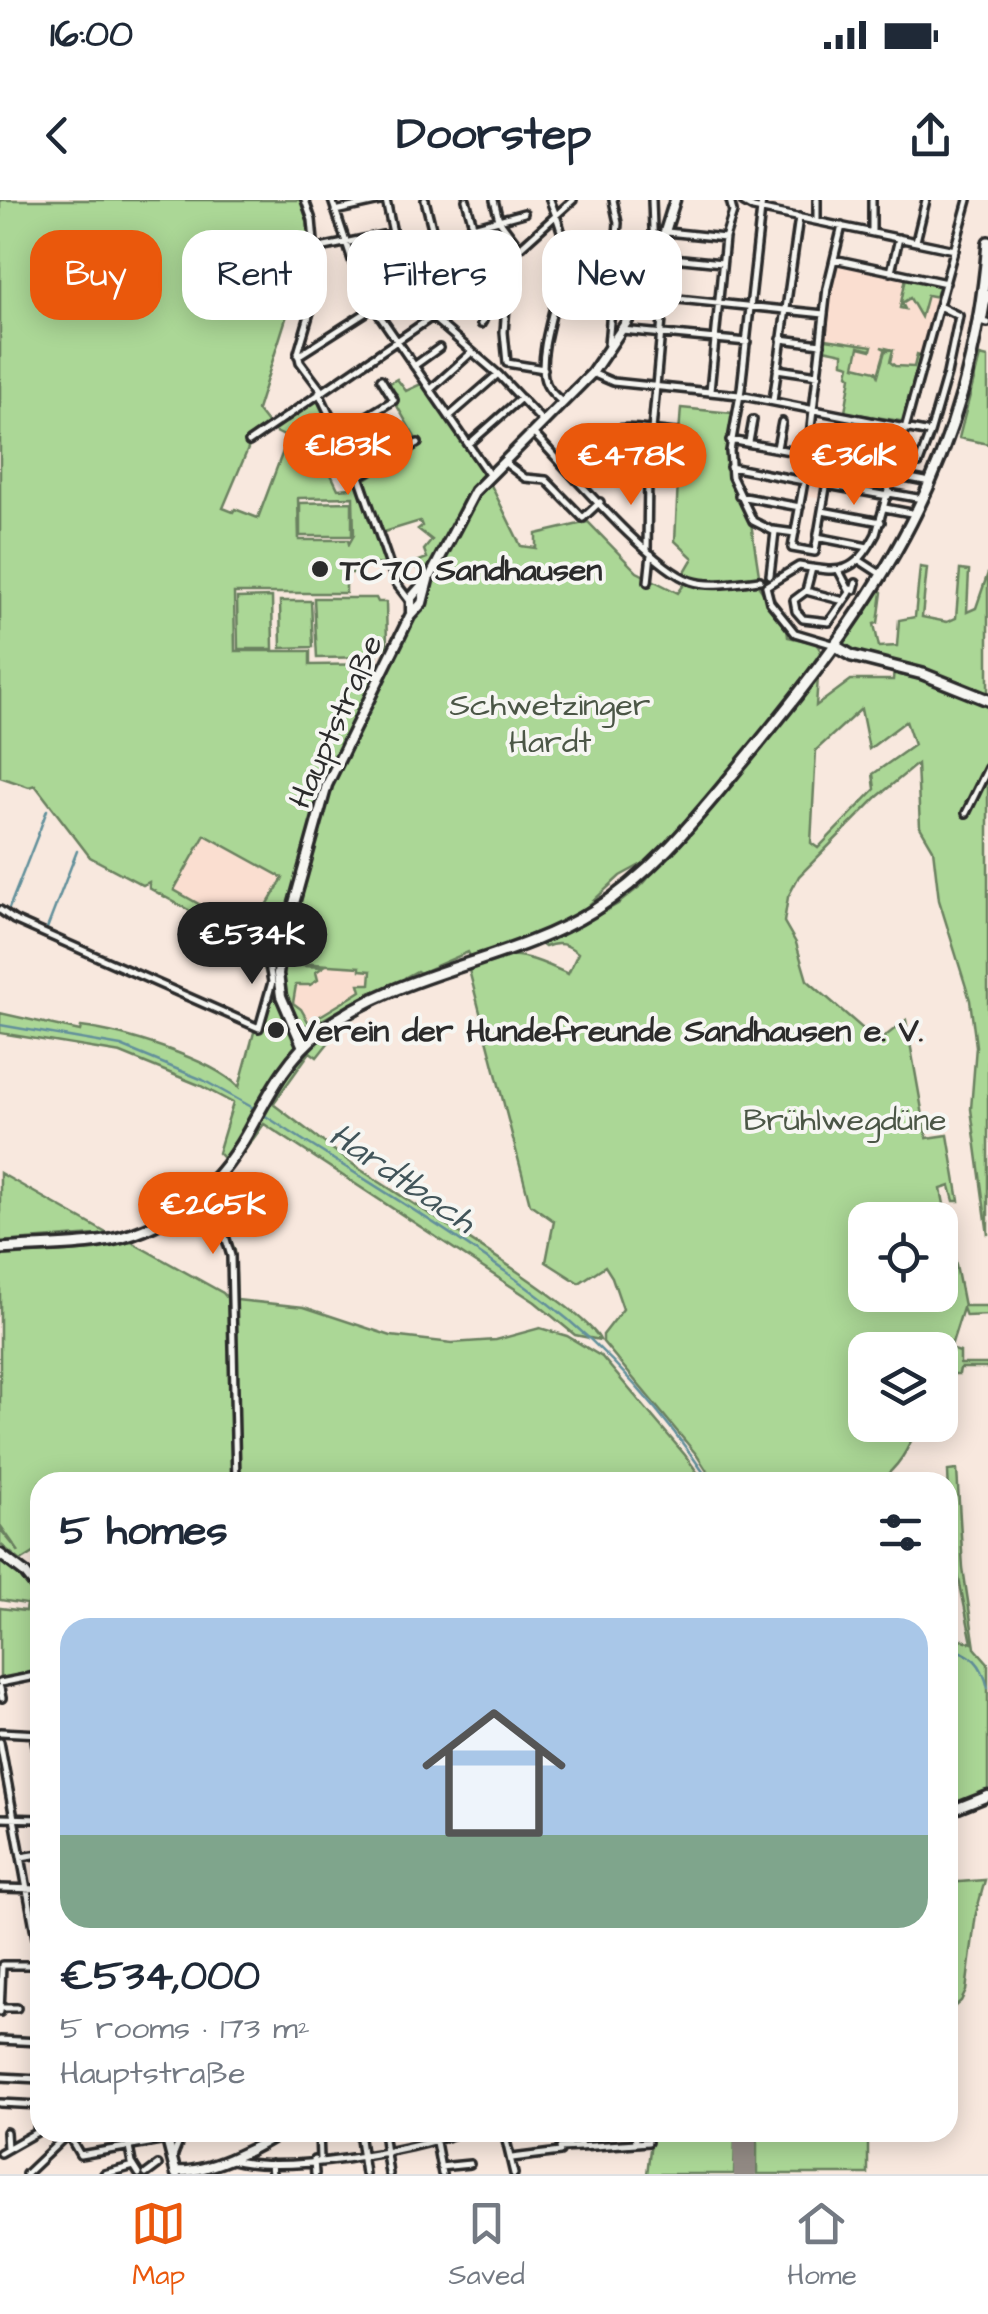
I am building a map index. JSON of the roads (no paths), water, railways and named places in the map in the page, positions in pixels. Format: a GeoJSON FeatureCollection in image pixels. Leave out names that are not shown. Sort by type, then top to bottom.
{"type":"FeatureCollection","features":[{"type":"Feature","properties":{"kind":"main road"},"geometry":{"type":"LineString","coordinates":[[0,1249],[102,1242],[148,1228],[204,1196],[278,1078],[320,1032],[360,1005],[397,988],[538,939],[585,915],[653,864],[702,811],[819,667],[898,551],[938,469],[965,384],[987,270],[988,242]]}},
{"type":"Feature","properties":{"kind":"main road"},"geometry":{"type":"LineString","coordinates":[[833,649],[846,657],[924,674],[988,700]]}},
{"type":"Feature","properties":{"kind":"main road"},"geometry":{"type":"LineString","coordinates":[[819,667],[846,657]]}},
{"type":"Feature","properties":{"kind":"street"},"geometry":{"type":"LineString","coordinates":[[305,200],[313,230]]}},
{"type":"Feature","properties":{"kind":"street"},"geometry":{"type":"LineString","coordinates":[[332,200],[347,251]]}},
{"type":"Feature","properties":{"kind":"street"},"geometry":{"type":"LineString","coordinates":[[335,211],[385,200],[392,230]]}},
{"type":"Feature","properties":{"kind":"street"},"geometry":{"type":"LineString","coordinates":[[425,200],[432,230]]}},
{"type":"Feature","properties":{"kind":"street"},"geometry":{"type":"LineString","coordinates":[[466,200],[475,230]]}},
{"type":"Feature","properties":{"kind":"street"},"geometry":{"type":"LineString","coordinates":[[494,200],[499,220],[506,230]]}},
{"type":"Feature","properties":{"kind":"street"},"geometry":{"type":"LineString","coordinates":[[550,200],[560,230]]}},
{"type":"Feature","properties":{"kind":"street"},"geometry":{"type":"LineString","coordinates":[[522,246],[573,200]]}},
{"type":"Feature","properties":{"kind":"street"},"geometry":{"type":"LineString","coordinates":[[612,200],[617,230]]}},
{"type":"Feature","properties":{"kind":"street"},"geometry":{"type":"LineString","coordinates":[[652,200],[655,230]]}},
{"type":"Feature","properties":{"kind":"street","name":"Hauptstraße"},"geometry":{"type":"LineString","coordinates":[[667,230],[676,200]]}},
{"type":"Feature","properties":{"kind":"street"},"geometry":{"type":"LineString","coordinates":[[710,392],[725,238],[734,212],[730,200]]}},
{"type":"Feature","properties":{"kind":"street"},"geometry":{"type":"LineString","coordinates":[[762,200],[747,342],[730,440],[730,467],[754,524],[795,533]]}},
{"type":"Feature","properties":{"kind":"street"},"geometry":{"type":"LineString","coordinates":[[817,200],[817,220]]}},
{"type":"Feature","properties":{"kind":"street"},"geometry":{"type":"LineString","coordinates":[[872,200],[872,232]]}},
{"type":"Feature","properties":{"kind":"street"},"geometry":{"type":"LineString","coordinates":[[916,242],[926,200]]}},
{"type":"Feature","properties":{"kind":"street"},"geometry":{"type":"LineString","coordinates":[[534,434],[641,545],[694,582],[781,577],[796,566],[838,571],[859,560],[881,522],[968,200]]}},
{"type":"Feature","properties":{"kind":"street"},"geometry":{"type":"LineString","coordinates":[[782,213],[784,202]]}},
{"type":"Feature","properties":{"kind":"street"},"geometry":{"type":"LineString","coordinates":[[744,203],[955,250]]}},
{"type":"Feature","properties":{"kind":"street"},"geometry":{"type":"LineString","coordinates":[[464,230],[524,214]]}},
{"type":"Feature","properties":{"kind":"street"},"geometry":{"type":"LineString","coordinates":[[773,401],[799,217]]}},
{"type":"Feature","properties":{"kind":"street"},"geometry":{"type":"LineString","coordinates":[[841,434],[815,552],[792,548],[809,454],[824,314],[842,226]]}},
{"type":"Feature","properties":{"kind":"street"},"geometry":{"type":"LineString","coordinates":[[682,234],[725,238]]}},
{"type":"Feature","properties":{"kind":"street"},"geometry":{"type":"LineString","coordinates":[[892,272],[899,238]]}},
{"type":"Feature","properties":{"kind":"street"},"geometry":{"type":"LineString","coordinates":[[327,247],[347,242]]}},
{"type":"Feature","properties":{"kind":"street"},"geometry":{"type":"LineString","coordinates":[[682,259],[722,263]]}},
{"type":"Feature","properties":{"kind":"street"},"geometry":{"type":"LineString","coordinates":[[834,259],[946,283]]}},
{"type":"Feature","properties":{"kind":"street"},"geometry":{"type":"LineString","coordinates":[[988,292],[984,322],[988,323]]}},
{"type":"Feature","properties":{"kind":"street"},"geometry":{"type":"LineString","coordinates":[[682,298],[824,314]]}},
{"type":"Feature","properties":{"kind":"street"},"geometry":{"type":"LineString","coordinates":[[898,459],[919,463],[947,374],[958,316],[939,306]]}},
{"type":"Feature","properties":{"kind":"street"},"geometry":{"type":"LineString","coordinates":[[308,320],[298,356],[321,392],[360,476],[400,591],[415,600]]}},
{"type":"Feature","properties":{"kind":"street"},"geometry":{"type":"LineString","coordinates":[[298,356],[354,320]]}},
{"type":"Feature","properties":{"kind":"street"},"geometry":{"type":"LineString","coordinates":[[381,320],[490,476]]}},
{"type":"Feature","properties":{"kind":"street"},"geometry":{"type":"LineString","coordinates":[[249,442],[428,320]]}},
{"type":"Feature","properties":{"kind":"street"},"geometry":{"type":"LineString","coordinates":[[435,320],[498,374],[544,424]]}},
{"type":"Feature","properties":{"kind":"street"},"geometry":{"type":"LineString","coordinates":[[482,324],[483,320]]}},
{"type":"Feature","properties":{"kind":"street"},"geometry":{"type":"LineString","coordinates":[[505,320],[508,364],[544,369]]}},
{"type":"Feature","properties":{"kind":"street"},"geometry":{"type":"LineString","coordinates":[[553,320],[544,369],[550,390],[564,404]]}},
{"type":"Feature","properties":{"kind":"street"},"geometry":{"type":"LineString","coordinates":[[609,350],[611,320]]}},
{"type":"Feature","properties":{"kind":"street","name":"Hauptstraße"},"geometry":{"type":"LineString","coordinates":[[304,1046],[280,990],[274,958],[327,786],[415,600],[472,497],[592,373],[628,320]]}},
{"type":"Feature","properties":{"kind":"street"},"geometry":{"type":"LineString","coordinates":[[648,582],[648,475],[662,320]]}},
{"type":"Feature","properties":{"kind":"street"},"geometry":{"type":"LineString","coordinates":[[622,330],[747,342]]}},
{"type":"Feature","properties":{"kind":"street"},"geometry":{"type":"LineString","coordinates":[[781,339],[821,344]]}},
{"type":"Feature","properties":{"kind":"street"},"geometry":{"type":"LineString","coordinates":[[414,366],[439,348]]}},
{"type":"Feature","properties":{"kind":"street"},"geometry":{"type":"LineString","coordinates":[[430,388],[472,352]]}},
{"type":"Feature","properties":{"kind":"street"},"geometry":{"type":"LineString","coordinates":[[777,370],[818,374]]}},
{"type":"Feature","properties":{"kind":"street"},"geometry":{"type":"LineString","coordinates":[[592,373],[613,382],[739,395],[930,432]]}},
{"type":"Feature","properties":{"kind":"street"},"geometry":{"type":"LineString","coordinates":[[450,416],[498,374]]}},
{"type":"Feature","properties":{"kind":"street"},"geometry":{"type":"LineString","coordinates":[[338,434],[394,400],[381,379]]}},
{"type":"Feature","properties":{"kind":"street"},"geometry":{"type":"LineString","coordinates":[[469,444],[522,398]]}},
{"type":"Feature","properties":{"kind":"street"},"geometry":{"type":"LineString","coordinates":[[748,443],[753,420]]}},
{"type":"Feature","properties":{"kind":"street"},"geometry":{"type":"LineString","coordinates":[[778,448],[782,422]]}},
{"type":"Feature","properties":{"kind":"street"},"geometry":{"type":"LineString","coordinates":[[566,468],[605,430],[678,433]]}},
{"type":"Feature","properties":{"kind":"street"},"geometry":{"type":"LineString","coordinates":[[730,440],[865,464],[925,481]]}},
{"type":"Feature","properties":{"kind":"street"},"geometry":{"type":"LineString","coordinates":[[865,464],[870,440]]}},
{"type":"Feature","properties":{"kind":"street"},"geometry":{"type":"LineString","coordinates":[[360,476],[418,443]]}},
{"type":"Feature","properties":{"kind":"street"},"geometry":{"type":"LineString","coordinates":[[504,462],[525,478],[545,480],[584,518],[600,502]]}},
{"type":"Feature","properties":{"kind":"street"},"geometry":{"type":"LineString","coordinates":[[730,467],[804,481]]}},
{"type":"Feature","properties":{"kind":"street"},"geometry":{"type":"LineString","coordinates":[[566,468],[648,475]]}},
{"type":"Feature","properties":{"kind":"street"},"geometry":{"type":"LineString","coordinates":[[827,485],[917,498]]}},
{"type":"Feature","properties":{"kind":"street"},"geometry":{"type":"LineString","coordinates":[[739,496],[800,507]]}},
{"type":"Feature","properties":{"kind":"street"},"geometry":{"type":"LineString","coordinates":[[885,508],[911,513]]}},
{"type":"Feature","properties":{"kind":"street"},"geometry":{"type":"LineString","coordinates":[[822,511],[881,522]]}},
{"type":"Feature","properties":{"kind":"street"},"geometry":{"type":"LineString","coordinates":[[774,530],[767,579],[770,602],[791,629],[803,637],[825,640],[833,649]]}},
{"type":"Feature","properties":{"kind":"street"},"geometry":{"type":"LineString","coordinates":[[817,537],[869,547]]}},
{"type":"Feature","properties":{"kind":"street"},"geometry":{"type":"LineString","coordinates":[[641,545],[649,539]]}},
{"type":"Feature","properties":{"kind":"street"},"geometry":{"type":"LineString","coordinates":[[859,560],[878,572]]}},
{"type":"Feature","properties":{"kind":"street"},"geometry":{"type":"LineString","coordinates":[[785,607],[806,592],[812,568]]}},
{"type":"Feature","properties":{"kind":"street"},"geometry":{"type":"LineString","coordinates":[[838,571],[850,588],[854,590],[856,583]]}},
{"type":"Feature","properties":{"kind":"street"},"geometry":{"type":"LineString","coordinates":[[794,600],[800,616],[821,623],[832,619],[850,588]]}},
{"type":"Feature","properties":{"kind":"street"},"geometry":{"type":"LineString","coordinates":[[806,592],[844,601]]}},
{"type":"Feature","properties":{"kind":"street"},"geometry":{"type":"LineString","coordinates":[[966,813],[988,768]]}},
{"type":"Feature","properties":{"kind":"street"},"geometry":{"type":"LineString","coordinates":[[0,910],[259,1028],[272,982],[267,966],[274,958]]}},
{"type":"Feature","properties":{"kind":"street","name":"Hauptstraße"},"geometry":{"type":"LineString","coordinates":[[291,1021],[304,1046]]}},
{"type":"Feature","properties":{"kind":"street"},"geometry":{"type":"LineString","coordinates":[[299,1032],[320,1032]]}},
{"type":"Feature","properties":{"kind":"street"},"geometry":{"type":"LineString","coordinates":[[204,1196],[214,1210]]}},
{"type":"Feature","properties":{"kind":"street"},"geometry":{"type":"LineString","coordinates":[[204,1196],[228,1242],[232,1272],[236,1472]]}},
{"type":"Feature","properties":{"kind":"street"},"geometry":{"type":"LineString","coordinates":[[0,1554],[30,1579]]}},
{"type":"Feature","properties":{"kind":"street"},"geometry":{"type":"LineString","coordinates":[[2,1698],[0,1685],[30,1678]]}},
{"type":"Feature","properties":{"kind":"street"},"geometry":{"type":"LineString","coordinates":[[0,1732],[30,1734]]}},
{"type":"Feature","properties":{"kind":"street"},"geometry":{"type":"LineString","coordinates":[[0,1742],[4,1782],[30,1903]]}},
{"type":"Feature","properties":{"kind":"street"},"geometry":{"type":"LineString","coordinates":[[958,1808],[988,1796]]}},
{"type":"Feature","properties":{"kind":"street"},"geometry":{"type":"LineString","coordinates":[[0,1818],[30,1819]]}},
{"type":"Feature","properties":{"kind":"street"},"geometry":{"type":"LineString","coordinates":[[21,1857],[30,1856]]}},
{"type":"Feature","properties":{"kind":"street"},"geometry":{"type":"LineString","coordinates":[[0,1888],[30,1888]]}},
{"type":"Feature","properties":{"kind":"street"},"geometry":{"type":"LineString","coordinates":[[16,2008],[0,2010],[1,1965],[30,1964]]}},
{"type":"Feature","properties":{"kind":"street"},"geometry":{"type":"LineString","coordinates":[[0,2040],[30,2042]]}},
{"type":"Feature","properties":{"kind":"street"},"geometry":{"type":"LineString","coordinates":[[0,2076],[30,2078]]}},
{"type":"Feature","properties":{"kind":"street"},"geometry":{"type":"LineString","coordinates":[[0,2102],[30,2104]]}},
{"type":"Feature","properties":{"kind":"street"},"geometry":{"type":"LineString","coordinates":[[4,2151],[6,2132]]}},
{"type":"Feature","properties":{"kind":"street"},"geometry":{"type":"LineString","coordinates":[[4,2151],[30,2136]]}},
{"type":"Feature","properties":{"kind":"street"},"geometry":{"type":"LineString","coordinates":[[26,2174],[60,2142]]}},
{"type":"Feature","properties":{"kind":"street"},"geometry":{"type":"LineString","coordinates":[[73,2142],[80,2155],[143,2142]]}},
{"type":"Feature","properties":{"kind":"street"},"geometry":{"type":"LineString","coordinates":[[127,2142],[134,2166],[142,2174],[158,2165]]}},
{"type":"Feature","properties":{"kind":"street"},"geometry":{"type":"LineString","coordinates":[[166,2142],[170,2159],[180,2173],[195,2173],[232,2160],[259,2142]]}},
{"type":"Feature","properties":{"kind":"street"},"geometry":{"type":"LineString","coordinates":[[170,2159],[180,2142]]}},
{"type":"Feature","properties":{"kind":"street"},"geometry":{"type":"LineString","coordinates":[[315,2174],[318,2142]]}},
{"type":"Feature","properties":{"kind":"street"},"geometry":{"type":"LineString","coordinates":[[360,2142],[365,2174]]}},
{"type":"Feature","properties":{"kind":"street"},"geometry":{"type":"LineString","coordinates":[[385,2142],[389,2174]]}},
{"type":"Feature","properties":{"kind":"street"},"geometry":{"type":"LineString","coordinates":[[232,2160],[272,2164],[362,2156],[436,2142],[441,2170],[470,2164]]}},
{"type":"Feature","properties":{"kind":"street"},"geometry":{"type":"LineString","coordinates":[[507,2142],[514,2174]]}},
{"type":"Feature","properties":{"kind":"street"},"geometry":{"type":"LineString","coordinates":[[580,2142],[580,2147]]}},
{"type":"Feature","properties":{"kind":"street"},"geometry":{"type":"LineString","coordinates":[[512,2158],[648,2142]]}},
{"type":"Feature","properties":{"kind":"street"},"geometry":{"type":"LineString","coordinates":[[272,2164],[272,2174]]}},
{"type":"Feature","properties":{"kind":"street"},"geometry":{"type":"LineString","coordinates":[[108,2174],[134,2166]]}},
{"type":"Feature","properties":{"kind":"waterway"},"geometry":{"type":"LineString","coordinates":[[40,829],[47,810]]}},
{"type":"Feature","properties":{"kind":"waterway"},"geometry":{"type":"LineString","coordinates":[[8,911],[39,832]]}},
{"type":"Feature","properties":{"kind":"waterway"},"geometry":{"type":"LineString","coordinates":[[46,931],[77,851]]}},
{"type":"Feature","properties":{"kind":"waterway","name":"Hardtbach"},"geometry":{"type":"LineString","coordinates":[[0,1025],[121,1046],[203,1080],[257,1110]]}},
{"type":"Feature","properties":{"kind":"waterway","name":"Hardtbach"},"geometry":{"type":"LineString","coordinates":[[264,1115],[477,1252],[569,1320],[635,1385],[703,1472]]}},
{"type":"Feature","properties":{"kind":"waterway","name":"Hardtbach"},"geometry":{"type":"LineString","coordinates":[[958,1651],[975,1660],[988,1688]]}},
{"type":"Feature","properties":{"kind":"place","name":"TC70 Sandhausen"},"geometry":{"type":"Point","coordinates":[320,569]}},
{"type":"Feature","properties":{"kind":"place","name":"Verein der Hundefreunde Sandhausen e. V."},"geometry":{"type":"Point","coordinates":[276,1030]}},
{"type":"Feature","properties":{"kind":"park label","name":"Schwetzinger Hardt"},"geometry":{"type":"Point","coordinates":[550,722]}},
{"type":"Feature","properties":{"kind":"park label","name":"Brühlwegdüne"},"geometry":{"type":"Point","coordinates":[845,1119]}}]}
